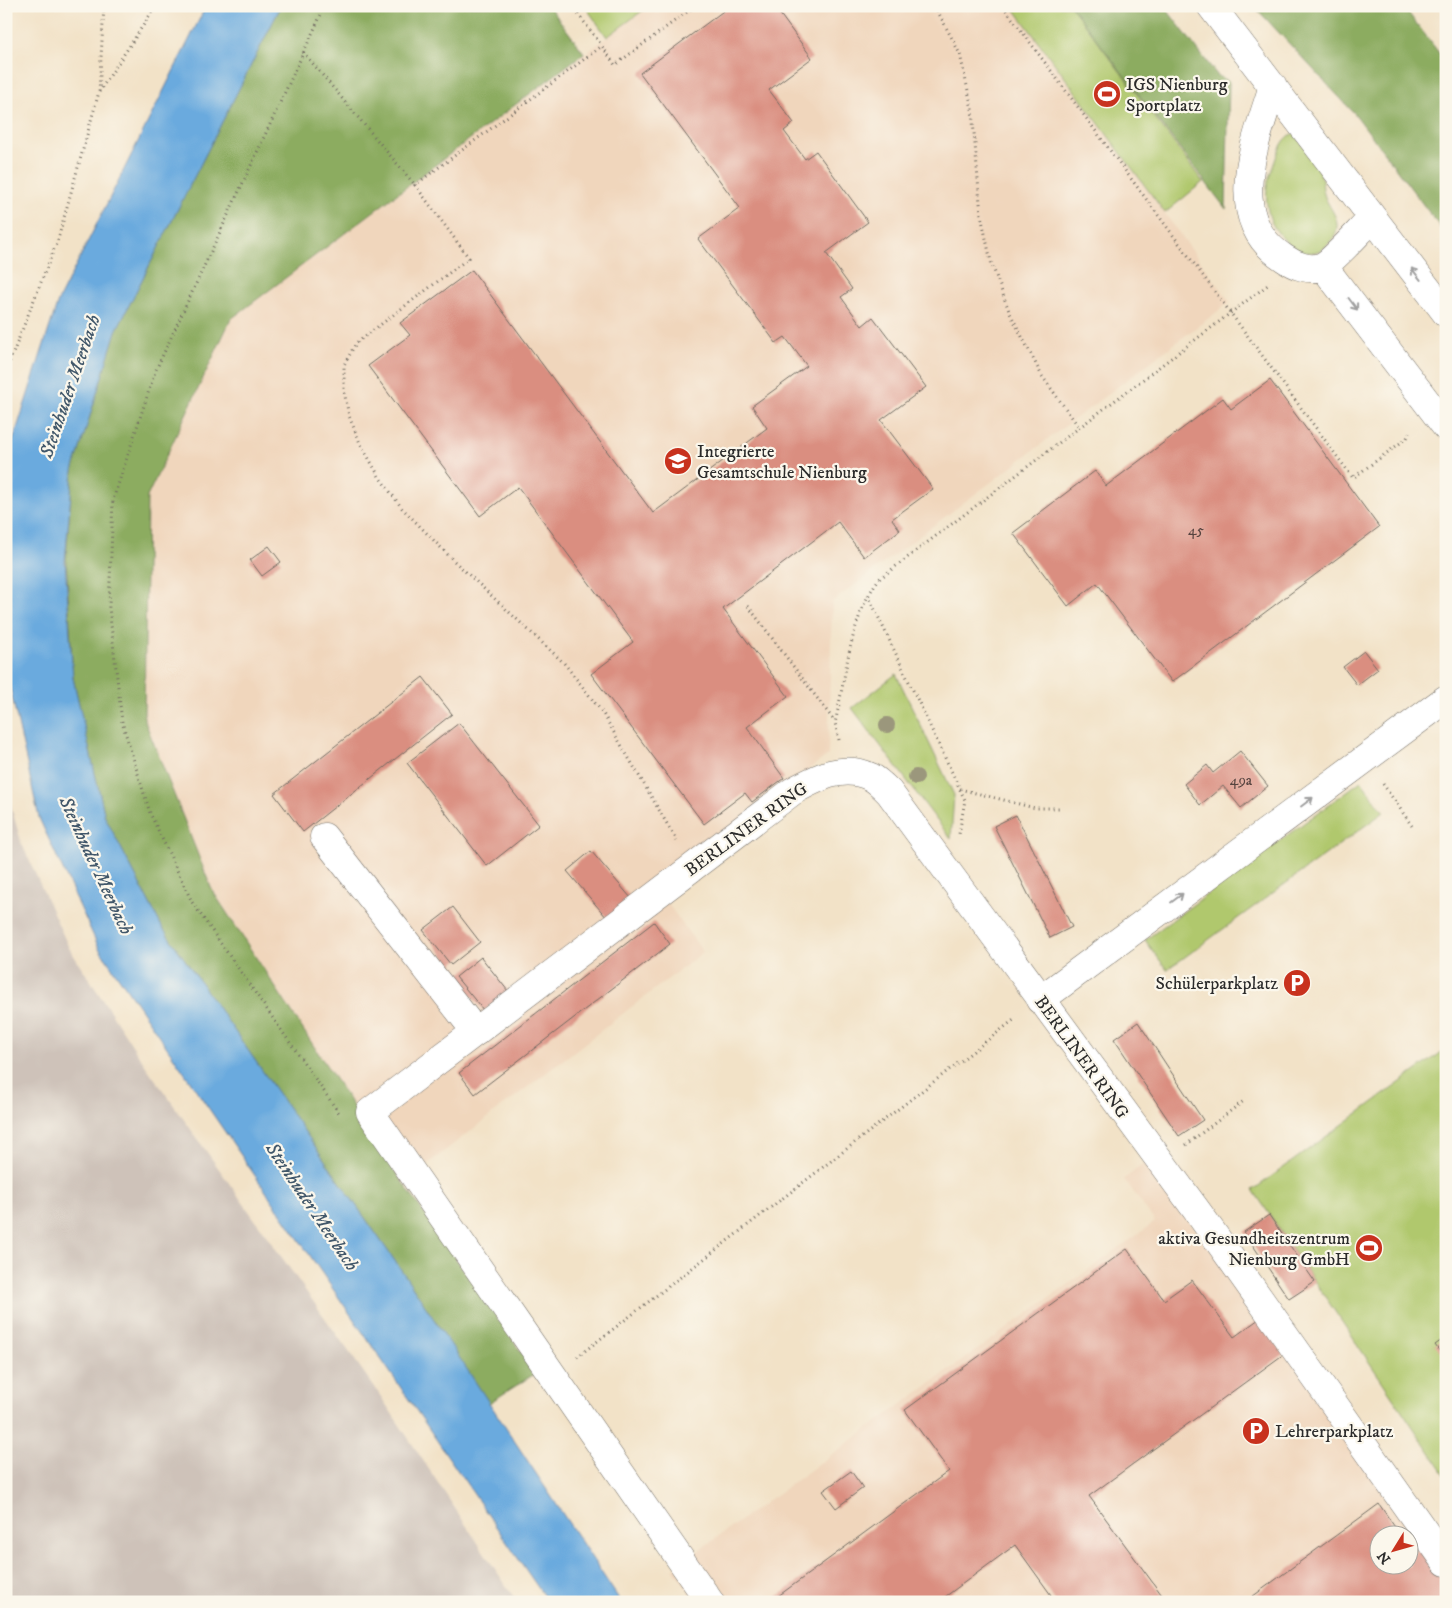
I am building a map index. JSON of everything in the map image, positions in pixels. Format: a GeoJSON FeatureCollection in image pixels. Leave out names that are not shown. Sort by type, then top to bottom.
{"type":"FeatureCollection","features":[{"type":"Feature","properties":{"kind":"street"},"geometry":{"type":"LineString","coordinates":[[1211,6],[1446,312]]}},
{"type":"Feature","properties":{"kind":"street"},"geometry":{"type":"LineString","coordinates":[[1272,86],[1253,150],[1248,181],[1249,214],[1262,236],[1279,255],[1295,265],[1309,268],[1323,266],[1373,218]]}},
{"type":"Feature","properties":{"kind":"street"},"geometry":{"type":"LineString","coordinates":[[1323,266],[1446,427]]}},
{"type":"Feature","properties":{"kind":"street"},"geometry":{"type":"LineString","coordinates":[[1040,1000],[1446,699]]}},
{"type":"Feature","properties":{"kind":"street","name":"BERLINER RING"},"geometry":{"type":"LineString","coordinates":[[552,1376],[370,1112],[793,791],[823,774],[844,770],[871,777],[889,792],[1162,1164],[1446,1562]]}},
{"type":"Feature","properties":{"kind":"street"},"geometry":{"type":"LineString","coordinates":[[324,837],[476,1032]]}},
{"type":"Feature","properties":{"kind":"street"},"geometry":{"type":"LineString","coordinates":[[552,1376],[710,1602]]}},
{"type":"Feature","properties":{"kind":"path"},"geometry":{"type":"LineString","coordinates":[[6,371],[58,240],[99,92],[104,6]]}},
{"type":"Feature","properties":{"kind":"path"},"geometry":{"type":"LineString","coordinates":[[99,92],[156,6]]}},
{"type":"Feature","properties":{"kind":"path"},"geometry":{"type":"LineString","coordinates":[[572,6],[615,65],[694,6]]}},
{"type":"Feature","properties":{"kind":"path"},"geometry":{"type":"LineString","coordinates":[[935,6],[960,54],[972,109],[981,215],[991,262],[1009,311],[1042,376],[1079,427]]}},
{"type":"Feature","properties":{"kind":"path"},"geometry":{"type":"LineString","coordinates":[[1003,6],[1353,478],[1407,438],[1425,400]]}},
{"type":"Feature","properties":{"kind":"path"},"geometry":{"type":"LineString","coordinates":[[415,185],[602,46]]}},
{"type":"Feature","properties":{"kind":"path"},"geometry":{"type":"LineString","coordinates":[[303,52],[415,185],[469,258],[356,343],[344,365],[344,391],[349,416],[360,443],[380,478],[402,508],[454,561],[564,663],[602,712],[672,834],[695,866]]}},
{"type":"Feature","properties":{"kind":"path"},"geometry":{"type":"LineString","coordinates":[[844,770],[835,723],[859,614],[867,594],[879,579],[1295,265]]}},
{"type":"Feature","properties":{"kind":"path"},"geometry":{"type":"LineString","coordinates":[[867,594],[965,800],[951,876]]}},
{"type":"Feature","properties":{"kind":"path"},"geometry":{"type":"LineString","coordinates":[[748,606],[835,723]]}},
{"type":"Feature","properties":{"kind":"path"},"geometry":{"type":"LineString","coordinates":[[1365,759],[1412,826]]}},
{"type":"Feature","properties":{"kind":"path"},"geometry":{"type":"LineString","coordinates":[[960,788],[1035,808],[1060,808]]}},
{"type":"Feature","properties":{"kind":"path"},"geometry":{"type":"LineString","coordinates":[[552,1376],[1040,1000]]}},
{"type":"Feature","properties":{"kind":"path"},"geometry":{"type":"LineString","coordinates":[[1162,1164],[1245,1100]]}},
{"type":"Feature","properties":{"kind":"shaded area","name":"Integrierte Gesamtschule Nienburg"},"geometry":{"type":"Polygon","coordinates":[[[649,6],[1012,6],[1230,302],[832,602],[828,755],[654,885],[703,952],[403,1183],[212,889],[144,719],[147,497],[231,319],[649,6]]]}},
{"type":"Feature","properties":{"kind":"shaded area"},"geometry":{"type":"Polygon","coordinates":[[[6,788],[21,842],[69,948],[145,1065],[379,1394],[517,1602],[6,1602],[6,788]]]}},
{"type":"Feature","properties":{"kind":"shaded area"},"geometry":{"type":"Polygon","coordinates":[[[1145,1163],[1419,1526],[1370,1526],[1370,1576],[1420,1576],[1420,1528],[1446,1562],[1446,1602],[696,1602],[673,1569],[1155,1222],[1124,1179],[1145,1163]]]}},
{"type":"Feature","properties":{"kind":"green space"},"geometry":{"type":"Polygon","coordinates":[[[281,6],[549,6],[584,53],[231,319],[147,497],[144,719],[212,890],[403,1183],[536,1373],[489,1403],[404,1274],[162,927],[105,817],[73,678],[66,557],[73,471],[116,331],[281,6]]]}},
{"type":"Feature","properties":{"kind":"green space"},"geometry":{"type":"Polygon","coordinates":[[[585,6],[649,6],[607,37],[585,6]]]}},
{"type":"Feature","properties":{"kind":"green space","name":"IGS Nienburg Sportplatz"},"geometry":{"type":"Polygon","coordinates":[[[1012,6],[1071,6],[1203,182],[1165,213],[1012,6]]]}},
{"type":"Feature","properties":{"kind":"green space"},"geometry":{"type":"Polygon","coordinates":[[[1071,6],[1164,6],[1217,75],[1229,82],[1226,209],[1071,6]]]}},
{"type":"Feature","properties":{"kind":"green space"},"geometry":{"type":"Polygon","coordinates":[[[1254,6],[1403,6],[1446,62],[1446,235],[1355,114],[1254,6]]]}},
{"type":"Feature","properties":{"kind":"green space"},"geometry":{"type":"Polygon","coordinates":[[[1294,133],[1319,169],[1324,194],[1337,221],[1333,238],[1322,249],[1314,252],[1305,252],[1297,249],[1281,237],[1271,221],[1268,209],[1267,190],[1269,178],[1282,145],[1294,133]]]}},
{"type":"Feature","properties":{"kind":"green space"},"geometry":{"type":"Polygon","coordinates":[[[896,674],[954,795],[951,839],[852,708],[896,674]]]}},
{"type":"Feature","properties":{"kind":"green space"},"geometry":{"type":"Polygon","coordinates":[[[1361,781],[1384,812],[1167,970],[1145,940],[1361,781]]]}},
{"type":"Feature","properties":{"kind":"green space","name":"aktiva Gesundheitszentrum Nienburg GmbH"},"geometry":{"type":"Polygon","coordinates":[[[1446,1049],[1446,1476],[1253,1190],[1446,1049]]]}},
{"type":"Feature","properties":{"kind":"water","name":"Steinhuder Meerbach"},"geometry":{"type":"Polygon","coordinates":[[[206,6],[281,6],[116,331],[73,471],[65,561],[73,678],[105,817],[162,927],[404,1274],[621,1602],[548,1602],[100,950],[39,818],[9,683],[6,650],[6,480],[9,453],[58,301],[206,6]]]}},
{"type":"Feature","properties":{"kind":"building"},"geometry":{"type":"Polygon","coordinates":[[[730,6],[774,6],[812,58],[769,90],[794,123],[784,131],[805,159],[816,151],[868,222],[826,253],[852,289],[841,297],[862,326],[873,317],[926,387],[881,420],[933,489],[892,519],[900,530],[864,557],[838,522],[723,609],[788,696],[747,727],[784,778],[752,802],[745,793],[704,824],[591,674],[633,642],[518,487],[480,516],[368,366],[410,335],[400,323],[472,270],[653,513],[767,428],[752,406],[807,366],[785,337],[776,343],[698,239],[740,208],[640,73],[730,6]]]}},
{"type":"Feature","properties":{"kind":"building"},"geometry":{"type":"Polygon","coordinates":[[[1270,380],[1379,527],[1172,682],[1097,583],[1068,606],[1013,533],[1095,471],[1106,486],[1223,398],[1231,409],[1270,380]]]}},
{"type":"Feature","properties":{"kind":"building"},"geometry":{"type":"Polygon","coordinates":[[[269,546],[281,562],[262,576],[250,560],[269,546]]]}},
{"type":"Feature","properties":{"kind":"building"},"geometry":{"type":"Polygon","coordinates":[[[1364,651],[1378,669],[1357,685],[1343,667],[1364,651]]]}},
{"type":"Feature","properties":{"kind":"building"},"geometry":{"type":"Polygon","coordinates":[[[423,677],[452,714],[303,832],[274,794],[423,677]]]}},
{"type":"Feature","properties":{"kind":"building"},"geometry":{"type":"Polygon","coordinates":[[[459,723],[539,825],[487,866],[407,763],[459,723]]]}},
{"type":"Feature","properties":{"kind":"building"},"geometry":{"type":"Polygon","coordinates":[[[1240,751],[1268,786],[1241,808],[1223,786],[1200,805],[1184,784],[1207,765],[1213,773],[1240,751]]]}},
{"type":"Feature","properties":{"kind":"building"},"geometry":{"type":"Polygon","coordinates":[[[1016,815],[1072,927],[1050,938],[994,826],[1016,815]]]}},
{"type":"Feature","properties":{"kind":"building"},"geometry":{"type":"Polygon","coordinates":[[[591,851],[631,898],[607,918],[567,871],[591,851]]]}},
{"type":"Feature","properties":{"kind":"building"},"geometry":{"type":"Polygon","coordinates":[[[453,907],[480,942],[451,965],[423,930],[453,907]]]}},
{"type":"Feature","properties":{"kind":"building"},"geometry":{"type":"Polygon","coordinates":[[[654,922],[670,944],[475,1094],[459,1073],[654,922]]]}},
{"type":"Feature","properties":{"kind":"building"},"geometry":{"type":"Polygon","coordinates":[[[481,957],[508,991],[484,1011],[456,977],[481,957]]]}},
{"type":"Feature","properties":{"kind":"building"},"geometry":{"type":"Polygon","coordinates":[[[1138,1022],[1203,1120],[1179,1136],[1114,1039],[1138,1022]]]}},
{"type":"Feature","properties":{"kind":"building"},"geometry":{"type":"Polygon","coordinates":[[[1269,1215],[1315,1282],[1289,1299],[1244,1232],[1269,1215]]]}},
{"type":"Feature","properties":{"kind":"building"},"geometry":{"type":"Polygon","coordinates":[[[1127,1249],[1164,1300],[1192,1280],[1234,1337],[1259,1319],[1284,1354],[1089,1496],[1167,1602],[1056,1602],[1015,1545],[938,1602],[770,1602],[949,1471],[905,1410],[1127,1249]]]}},
{"type":"Feature","properties":{"kind":"building"},"geometry":{"type":"Polygon","coordinates":[[[1446,1337],[1446,1360],[1435,1345],[1446,1337]]]}},
{"type":"Feature","properties":{"kind":"building"},"geometry":{"type":"Polygon","coordinates":[[[851,1471],[863,1488],[836,1508],[823,1491],[851,1471]]]}},
{"type":"Feature","properties":{"kind":"building"},"geometry":{"type":"Polygon","coordinates":[[[1379,1504],[1394,1526],[1370,1526],[1370,1576],[1420,1576],[1420,1548],[1424,1545],[1446,1575],[1446,1602],[1245,1602],[1379,1504]]]}},
{"type":"Feature","properties":{"kind":"place","name":"IGS Nienburg Sportplatz"},"geometry":{"type":"Point","coordinates":[1107,94]}},
{"type":"Feature","properties":{"kind":"place","name":"Integrierte Gesamtschule Nienburg"},"geometry":{"type":"Point","coordinates":[678,461]}},
{"type":"Feature","properties":{"kind":"place","name":"Schülerparkplatz"},"geometry":{"type":"Point","coordinates":[1297,983]}},
{"type":"Feature","properties":{"kind":"place","name":"aktiva Gesundheitszentrum Nienburg GmbH"},"geometry":{"type":"Point","coordinates":[1369,1248]}},
{"type":"Feature","properties":{"kind":"place","name":"Lehrerparkplatz"},"geometry":{"type":"Point","coordinates":[1256,1431]}}]}
